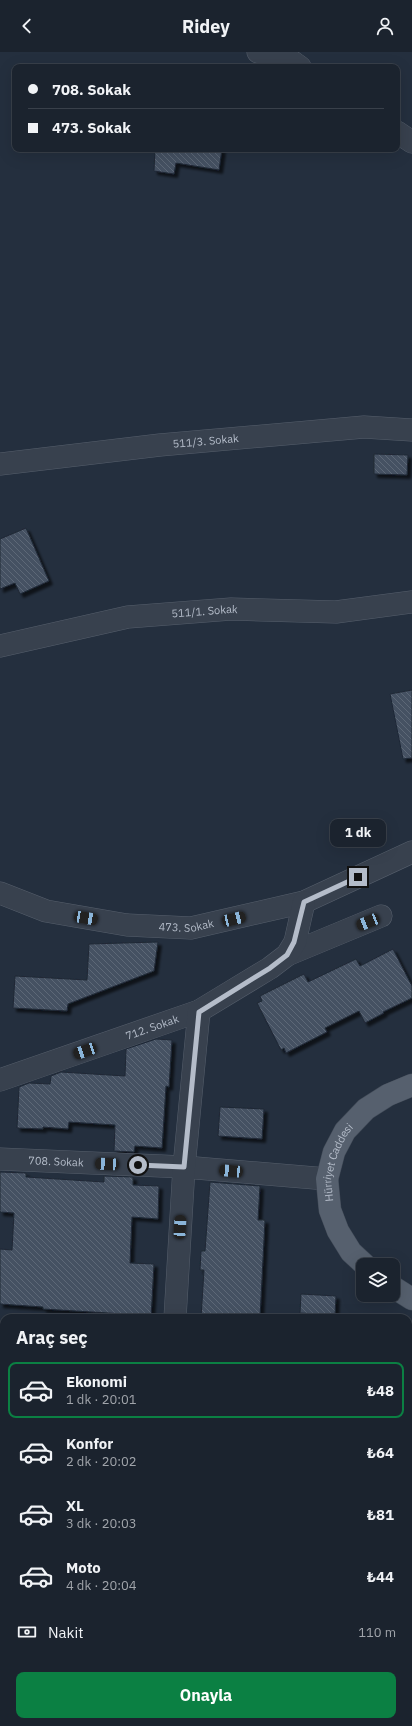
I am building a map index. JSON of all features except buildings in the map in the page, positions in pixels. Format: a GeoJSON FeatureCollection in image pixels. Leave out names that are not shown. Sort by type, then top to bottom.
{"type":"FeatureCollection","features":[{"type":"Feature","properties":{"kind":"main road","name":"Hürriyet Caddesi"},"geometry":{"type":"LineString","coordinates":[[357,1258],[351,1252],[338,1231],[330,1210],[327,1179],[334,1152],[345,1131],[366,1109],[388,1095],[412,1085]]}},
{"type":"Feature","properties":{"kind":"main road"},"geometry":{"type":"LineString","coordinates":[[400,1291],[412,1299]]}},
{"type":"Feature","properties":{"kind":"street"},"geometry":{"type":"LineString","coordinates":[[258,52],[296,64]]}},
{"type":"Feature","properties":{"kind":"street"},"geometry":{"type":"LineString","coordinates":[[400,134],[412,142]]}},
{"type":"Feature","properties":{"kind":"street","name":"511/3. Sokak"},"geometry":{"type":"LineString","coordinates":[[0,464],[160,445],[356,428],[412,430]]}},
{"type":"Feature","properties":{"kind":"street","name":"511/1. Sokak"},"geometry":{"type":"LineString","coordinates":[[0,646],[128,617],[231,609],[336,612],[412,602]]}},
{"type":"Feature","properties":{"kind":"street","name":"473. Sokak"},"geometry":{"type":"LineString","coordinates":[[0,893],[46,911],[127,924],[191,928],[304,902],[412,852]]}},
{"type":"Feature","properties":{"kind":"street","name":"712. Sokak"},"geometry":{"type":"LineString","coordinates":[[0,1080],[199,1012],[270,968],[287,955],[294,942],[304,902]]}},
{"type":"Feature","properties":{"kind":"street"},"geometry":{"type":"LineString","coordinates":[[287,955],[381,916]]}},
{"type":"Feature","properties":{"kind":"street"},"geometry":{"type":"LineString","coordinates":[[175,1314],[184,1167],[199,1012]]}},
{"type":"Feature","properties":{"kind":"street","name":"708. Sokak"},"geometry":{"type":"LineString","coordinates":[[0,1159],[184,1167],[327,1179]]}},
{"type":"Feature","properties":{"kind":"route"},"geometry":{"type":"LineString","coordinates":[[138,1165],[184,1167],[199,1012],[270,968],[287,955],[294,942],[304,902],[358,877]]}}]}
